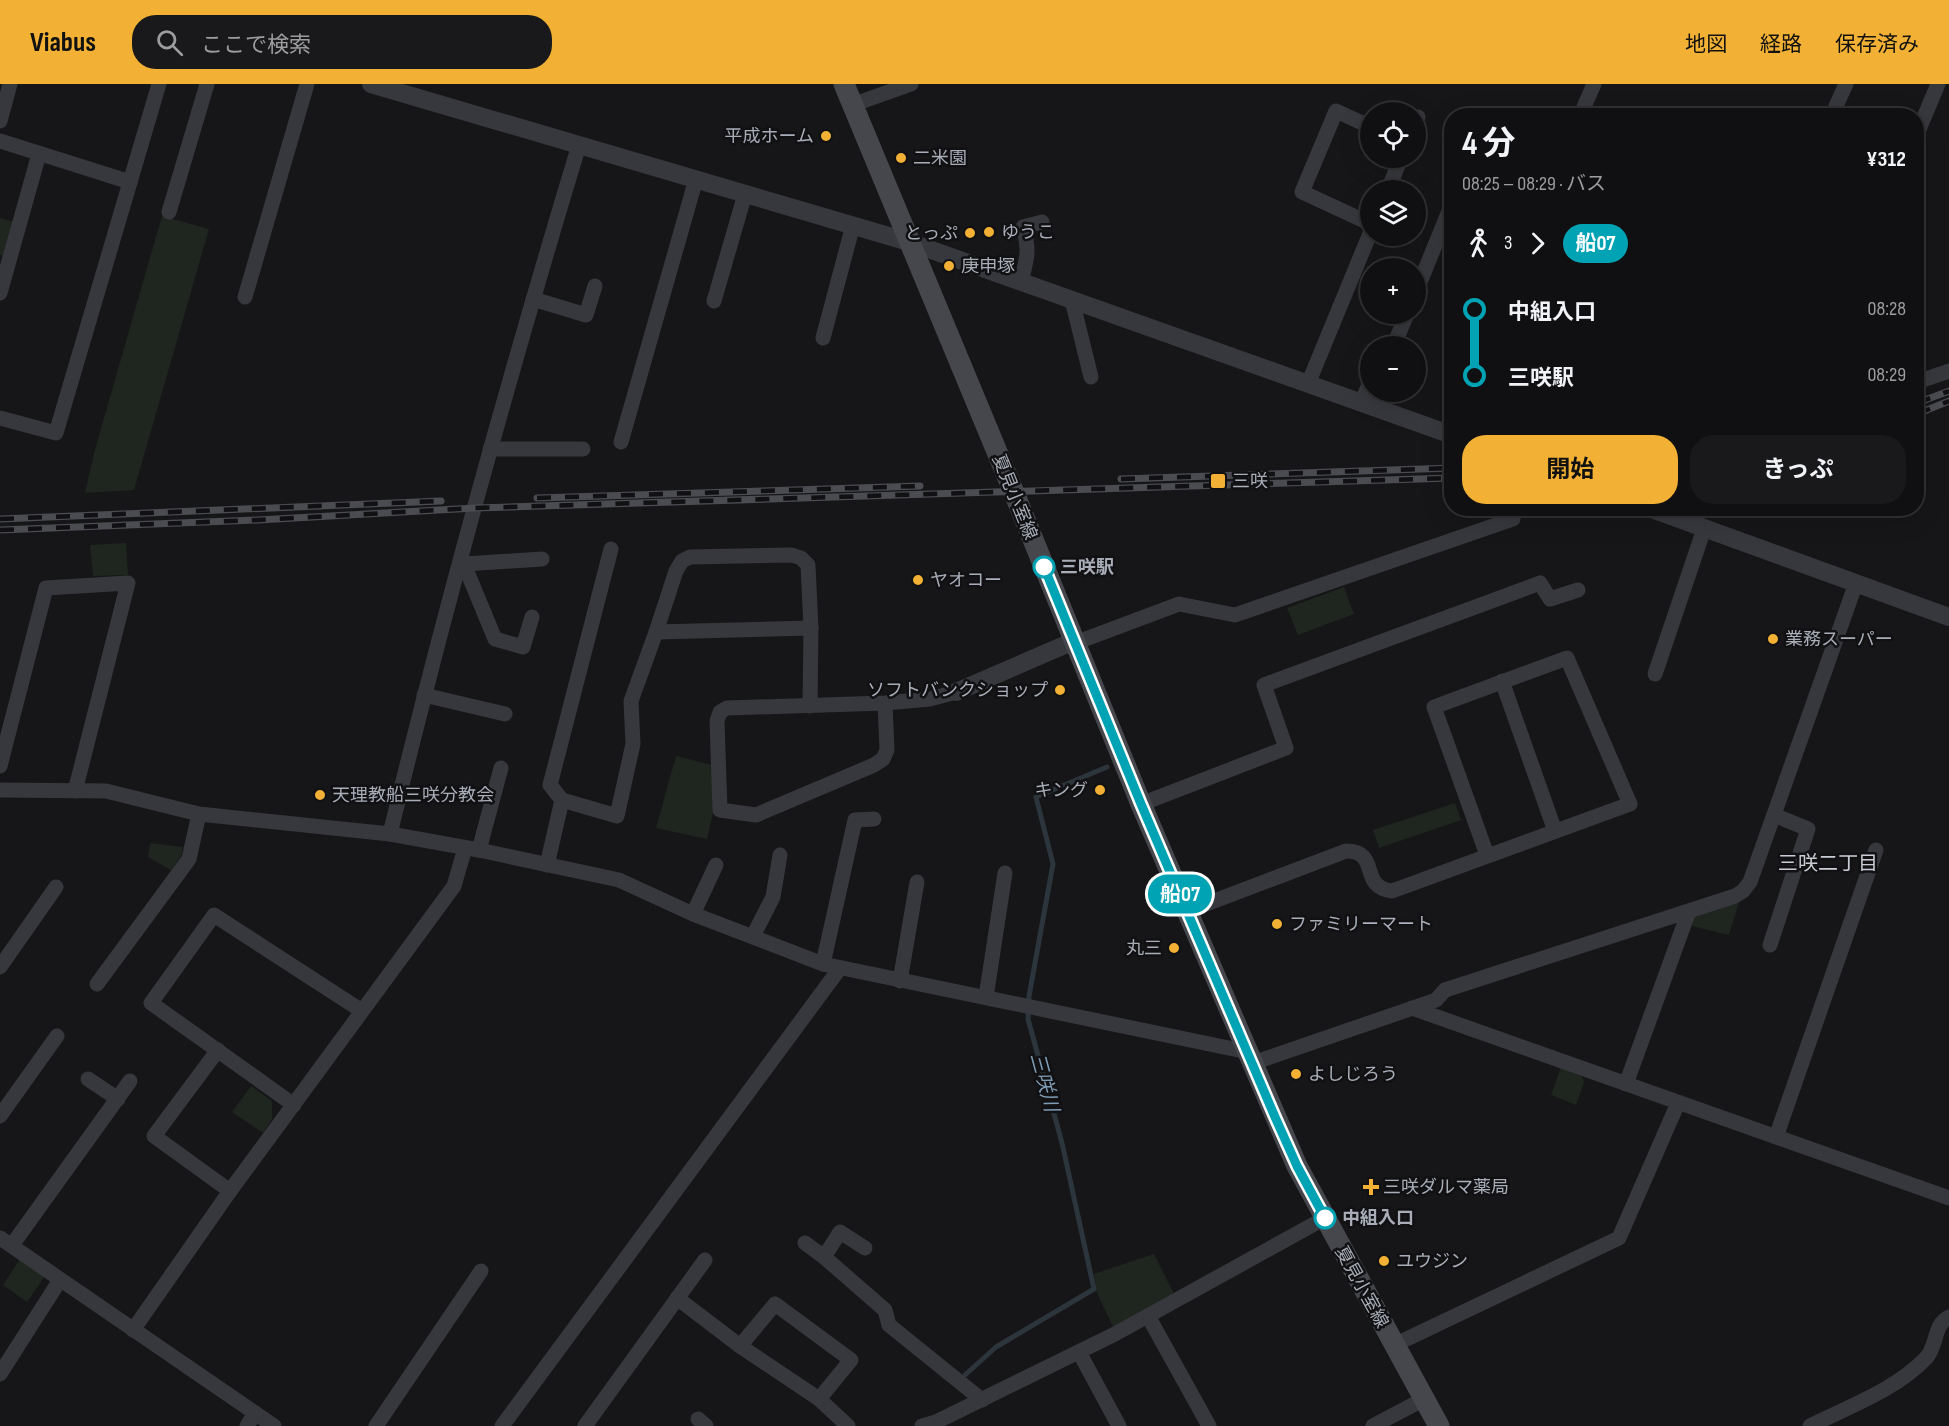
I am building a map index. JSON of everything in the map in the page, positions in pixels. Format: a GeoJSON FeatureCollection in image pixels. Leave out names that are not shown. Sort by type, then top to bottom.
{"type":"FeatureCollection","features":[{"type":"Feature","properties":{"kind":"main road","name":"夏見小室線"},"geometry":{"type":"LineString","coordinates":[[844,84],[1141,804],[1297,1166],[1439,1426]]}},
{"type":"Feature","properties":{"kind":"street"},"geometry":{"type":"LineString","coordinates":[[0,121],[10,84]]}},
{"type":"Feature","properties":{"kind":"street"},"geometry":{"type":"LineString","coordinates":[[0,418],[56,433],[159,84]]}},
{"type":"Feature","properties":{"kind":"street"},"geometry":{"type":"LineString","coordinates":[[169,212],[207,84]]}},
{"type":"Feature","properties":{"kind":"street"},"geometry":{"type":"LineString","coordinates":[[245,297],[307,84]]}},
{"type":"Feature","properties":{"kind":"street"},"geometry":{"type":"LineString","coordinates":[[371,84],[909,242],[1444,432]]}},
{"type":"Feature","properties":{"kind":"street"},"geometry":{"type":"LineString","coordinates":[[852,105],[911,84]]}},
{"type":"Feature","properties":{"kind":"street"},"geometry":{"type":"LineString","coordinates":[[1584,108],[1594,84]]}},
{"type":"Feature","properties":{"kind":"street"},"geometry":{"type":"LineString","coordinates":[[1836,106],[1846,84]]}},
{"type":"Feature","properties":{"kind":"street"},"geometry":{"type":"LineString","coordinates":[[1924,117],[1938,84]]}},
{"type":"Feature","properties":{"kind":"street"},"geometry":{"type":"LineString","coordinates":[[1360,122],[1336,111],[1302,192],[1360,219]]}},
{"type":"Feature","properties":{"kind":"street"},"geometry":{"type":"LineString","coordinates":[[0,141],[130,182]]}},
{"type":"Feature","properties":{"kind":"street"},"geometry":{"type":"LineString","coordinates":[[390,834],[424,695],[463,560],[490,449],[532,298],[579,145]]}},
{"type":"Feature","properties":{"kind":"street"},"geometry":{"type":"LineString","coordinates":[[0,292],[39,154]]}},
{"type":"Feature","properties":{"kind":"street"},"geometry":{"type":"LineString","coordinates":[[621,442],[696,179]]}},
{"type":"Feature","properties":{"kind":"street"},"geometry":{"type":"LineString","coordinates":[[714,301],[745,194]]}},
{"type":"Feature","properties":{"kind":"street"},"geometry":{"type":"LineString","coordinates":[[1021,282],[1028,245],[1023,227],[1042,222]]}},
{"type":"Feature","properties":{"kind":"street"},"geometry":{"type":"LineString","coordinates":[[1426,267],[1444,223]]}},
{"type":"Feature","properties":{"kind":"street"},"geometry":{"type":"LineString","coordinates":[[823,338],[853,225]]}},
{"type":"Feature","properties":{"kind":"street"},"geometry":{"type":"LineString","coordinates":[[1308,384],[1365,246]]}},
{"type":"Feature","properties":{"kind":"street"},"geometry":{"type":"LineString","coordinates":[[532,298],[586,315],[596,286]]}},
{"type":"Feature","properties":{"kind":"street"},"geometry":{"type":"LineString","coordinates":[[1072,300],[1091,377]]}},
{"type":"Feature","properties":{"kind":"street"},"geometry":{"type":"LineString","coordinates":[[1924,380],[1949,371]]}},
{"type":"Feature","properties":{"kind":"street"},"geometry":{"type":"LineString","coordinates":[[490,449],[583,450]]}},
{"type":"Feature","properties":{"kind":"street"},"geometry":{"type":"LineString","coordinates":[[1670,516],[1949,617]]}},
{"type":"Feature","properties":{"kind":"street"},"geometry":{"type":"LineString","coordinates":[[885,703],[887,750],[883,759],[874,765],[756,815],[720,810],[717,720],[720,712],[727,708],[885,703],[930,699],[956,692],[1075,642],[1179,604],[1235,615],[1513,519]]}},
{"type":"Feature","properties":{"kind":"street"},"geometry":{"type":"LineString","coordinates":[[1654,674],[1704,529]]}},
{"type":"Feature","properties":{"kind":"street"},"geometry":{"type":"LineString","coordinates":[[611,549],[550,785],[562,800],[617,816],[633,744],[631,700],[676,571],[682,561],[690,557],[792,555],[801,558],[808,565],[811,628],[810,706]]}},
{"type":"Feature","properties":{"kind":"street"},"geometry":{"type":"LineString","coordinates":[[463,560],[542,559]]}},
{"type":"Feature","properties":{"kind":"street"},"geometry":{"type":"LineString","coordinates":[[463,560],[495,639],[523,647],[532,617]]}},
{"type":"Feature","properties":{"kind":"street"},"geometry":{"type":"LineString","coordinates":[[1141,804],[1286,748],[1263,685],[1540,583],[1550,599],[1578,590]]}},
{"type":"Feature","properties":{"kind":"street"},"geometry":{"type":"LineString","coordinates":[[0,766],[46,588],[128,584],[75,791]]}},
{"type":"Feature","properties":{"kind":"street"},"geometry":{"type":"LineString","coordinates":[[0,790],[106,791],[199,814],[390,834],[619,880],[693,914],[823,964],[986,997],[1251,1058],[1436,1000],[1445,990],[1735,896],[1743,891],[1750,882],[1856,584]]}},
{"type":"Feature","properties":{"kind":"street"},"geometry":{"type":"LineString","coordinates":[[656,632],[811,628]]}},
{"type":"Feature","properties":{"kind":"street"},"geometry":{"type":"LineString","coordinates":[[1188,911],[1346,851],[1361,853],[1377,886],[1383,890],[1392,891],[1630,804],[1567,658],[1434,707],[1487,855]]}},
{"type":"Feature","properties":{"kind":"street"},"geometry":{"type":"LineString","coordinates":[[1502,681],[1555,831]]}},
{"type":"Feature","properties":{"kind":"street"},"geometry":{"type":"LineString","coordinates":[[424,695],[505,714]]}},
{"type":"Feature","properties":{"kind":"street"},"geometry":{"type":"LineString","coordinates":[[134,1330],[230,1191],[454,886],[472,849],[501,768]]}},
{"type":"Feature","properties":{"kind":"street"},"geometry":{"type":"LineString","coordinates":[[548,865],[562,800]]}},
{"type":"Feature","properties":{"kind":"street"},"geometry":{"type":"LineString","coordinates":[[97,984],[189,859],[199,814]]}},
{"type":"Feature","properties":{"kind":"street"},"geometry":{"type":"LineString","coordinates":[[1770,945],[1808,829],[1774,815]]}},
{"type":"Feature","properties":{"kind":"street"},"geometry":{"type":"LineString","coordinates":[[823,964],[855,820],[874,819]]}},
{"type":"Feature","properties":{"kind":"street"},"geometry":{"type":"LineString","coordinates":[[1776,1137],[1875,850]]}},
{"type":"Feature","properties":{"kind":"street"},"geometry":{"type":"LineString","coordinates":[[753,936],[772,897],[780,855]]}},
{"type":"Feature","properties":{"kind":"street"},"geometry":{"type":"LineString","coordinates":[[693,914],[716,865]]}},
{"type":"Feature","properties":{"kind":"street"},"geometry":{"type":"LineString","coordinates":[[986,997],[1005,873]]}},
{"type":"Feature","properties":{"kind":"street"},"geometry":{"type":"LineString","coordinates":[[900,981],[917,882]]}},
{"type":"Feature","properties":{"kind":"street"},"geometry":{"type":"LineString","coordinates":[[0,967],[56,887]]}},
{"type":"Feature","properties":{"kind":"street"},"geometry":{"type":"LineString","coordinates":[[1626,1084],[1689,911]]}},
{"type":"Feature","properties":{"kind":"street"},"geometry":{"type":"LineString","coordinates":[[294,1105],[151,1003],[214,915],[362,1011]]}},
{"type":"Feature","properties":{"kind":"street"},"geometry":{"type":"LineString","coordinates":[[502,1426],[840,968]]}},
{"type":"Feature","properties":{"kind":"street"},"geometry":{"type":"LineString","coordinates":[[1412,1008],[1678,1103],[1948,1195]]}},
{"type":"Feature","properties":{"kind":"street"},"geometry":{"type":"LineString","coordinates":[[0,1116],[57,1036]]}},
{"type":"Feature","properties":{"kind":"street"},"geometry":{"type":"LineString","coordinates":[[218,1050],[154,1136],[230,1191]]}},
{"type":"Feature","properties":{"kind":"street"},"geometry":{"type":"LineString","coordinates":[[88,1079],[118,1099]]}},
{"type":"Feature","properties":{"kind":"street"},"geometry":{"type":"LineString","coordinates":[[130,1081],[6,1242],[134,1330],[251,1420],[274,1426]]}},
{"type":"Feature","properties":{"kind":"street"},"geometry":{"type":"LineString","coordinates":[[1394,1345],[1619,1238],[1678,1103]]}},
{"type":"Feature","properties":{"kind":"street"},"geometry":{"type":"LineString","coordinates":[[922,1426],[936,1422],[1079,1352],[1325,1218]]}},
{"type":"Feature","properties":{"kind":"street"},"geometry":{"type":"LineString","coordinates":[[824,1257],[840,1232],[866,1248]]}},
{"type":"Feature","properties":{"kind":"street"},"geometry":{"type":"LineString","coordinates":[[805,1243],[885,1310],[889,1325],[982,1400]]}},
{"type":"Feature","properties":{"kind":"street"},"geometry":{"type":"LineString","coordinates":[[585,1426],[705,1260]]}},
{"type":"Feature","properties":{"kind":"street"},"geometry":{"type":"LineString","coordinates":[[376,1426],[481,1271]]}},
{"type":"Feature","properties":{"kind":"street"},"geometry":{"type":"LineString","coordinates":[[0,1374],[60,1280]]}},
{"type":"Feature","properties":{"kind":"street"},"geometry":{"type":"LineString","coordinates":[[677,1298],[740,1346],[819,1399],[848,1426]]}},
{"type":"Feature","properties":{"kind":"street"},"geometry":{"type":"LineString","coordinates":[[740,1346],[775,1304],[850,1360],[819,1399]]}},
{"type":"Feature","properties":{"kind":"street"},"geometry":{"type":"LineString","coordinates":[[1148,1316],[1209,1426]]}},
{"type":"Feature","properties":{"kind":"street"},"geometry":{"type":"LineString","coordinates":[[1810,1426],[1900,1381],[1929,1355],[1941,1322],[1949,1317]]}},
{"type":"Feature","properties":{"kind":"street"},"geometry":{"type":"LineString","coordinates":[[1079,1352],[1119,1426]]}},
{"type":"Feature","properties":{"kind":"street"},"geometry":{"type":"LineString","coordinates":[[1373,1426],[1424,1399]]}},
{"type":"Feature","properties":{"kind":"shaded area"},"geometry":{"type":"Polygon","coordinates":[[[162,216],[209,229],[134,490],[85,493],[94,453],[162,216]]]}},
{"type":"Feature","properties":{"kind":"shaded area"},"geometry":{"type":"Polygon","coordinates":[[[0,218],[15,222],[5,256],[0,255],[0,218]]]}},
{"type":"Feature","properties":{"kind":"shaded area"},"geometry":{"type":"Polygon","coordinates":[[[126,543],[128,575],[93,576],[90,545],[126,543]]]}},
{"type":"Feature","properties":{"kind":"shaded area"},"geometry":{"type":"Polygon","coordinates":[[[1344,587],[1354,614],[1298,635],[1287,608],[1344,587]]]}},
{"type":"Feature","properties":{"kind":"shaded area"},"geometry":{"type":"Polygon","coordinates":[[[676,756],[712,765],[713,813],[707,839],[656,828],[676,756]]]}},
{"type":"Feature","properties":{"kind":"shaded area"},"geometry":{"type":"Polygon","coordinates":[[[1455,803],[1461,820],[1379,848],[1373,830],[1455,803]]]}},
{"type":"Feature","properties":{"kind":"shaded area"},"geometry":{"type":"Polygon","coordinates":[[[150,843],[183,847],[181,856],[171,870],[148,857],[150,843]]]}},
{"type":"Feature","properties":{"kind":"shaded area"},"geometry":{"type":"Polygon","coordinates":[[[1739,902],[1729,935],[1692,926],[1694,917],[1739,902]]]}},
{"type":"Feature","properties":{"kind":"shaded area"},"geometry":{"type":"Polygon","coordinates":[[[1561,1067],[1581,1074],[1584,1082],[1576,1105],[1551,1095],[1561,1067]]]}},
{"type":"Feature","properties":{"kind":"shaded area"},"geometry":{"type":"Polygon","coordinates":[[[251,1086],[272,1101],[272,1119],[263,1133],[232,1112],[251,1086]]]}},
{"type":"Feature","properties":{"kind":"shaded area"},"geometry":{"type":"Polygon","coordinates":[[[1154,1254],[1174,1294],[1113,1327],[1097,1293],[1094,1274],[1154,1254]]]}},
{"type":"Feature","properties":{"kind":"shaded area"},"geometry":{"type":"Polygon","coordinates":[[[20,1259],[45,1276],[27,1302],[3,1285],[20,1259]]]}},
{"type":"Feature","properties":{"kind":"waterway","name":"三咲川"},"geometry":{"type":"LineString","coordinates":[[965,1375],[996,1347],[1094,1289],[1062,1143],[1028,1019],[1029,996],[1053,864],[1036,797],[1107,767]]}},
{"type":"Feature","properties":{"kind":"railway"},"geometry":{"type":"LineString","coordinates":[[1924,400],[1949,391]]}},
{"type":"Feature","properties":{"kind":"railway"},"geometry":{"type":"LineString","coordinates":[[1924,411],[1949,401]]}},
{"type":"Feature","properties":{"kind":"railway"},"geometry":{"type":"LineString","coordinates":[[1121,479],[1444,468]]}},
{"type":"Feature","properties":{"kind":"railway"},"geometry":{"type":"LineString","coordinates":[[0,530],[258,520],[475,508],[1444,478]]}},
{"type":"Feature","properties":{"kind":"railway"},"geometry":{"type":"LineString","coordinates":[[537,498],[920,486]]}},
{"type":"Feature","properties":{"kind":"railway"},"geometry":{"type":"LineString","coordinates":[[0,519],[441,501]]}},
{"type":"Feature","properties":{"kind":"bus line","name":"船07"},"geometry":{"type":"LineString","coordinates":[[1044,567],[1141,804],[1275,1117],[1297,1166],[1325,1218]]}},
{"type":"Feature","properties":{"kind":"place","name":"平成ホーム"},"geometry":{"type":"Point","coordinates":[826,136]}},
{"type":"Feature","properties":{"kind":"place","name":"二米園"},"geometry":{"type":"Point","coordinates":[901,158]}},
{"type":"Feature","properties":{"kind":"place","name":"ゆうこ"},"geometry":{"type":"Point","coordinates":[989,232]}},
{"type":"Feature","properties":{"kind":"place","name":"とっぷ"},"geometry":{"type":"Point","coordinates":[970,233]}},
{"type":"Feature","properties":{"kind":"place","name":"庚申塚"},"geometry":{"type":"Point","coordinates":[949,266]}},
{"type":"Feature","properties":{"kind":"place","name":"三咲"},"geometry":{"type":"Point","coordinates":[1218,481]}},
{"type":"Feature","properties":{"kind":"place","name":"三咲駅"},"geometry":{"type":"Point","coordinates":[1044,567]}},
{"type":"Feature","properties":{"kind":"place","name":"ヤオコー"},"geometry":{"type":"Point","coordinates":[918,580]}},
{"type":"Feature","properties":{"kind":"place","name":"業務スーパー"},"geometry":{"type":"Point","coordinates":[1773,639]}},
{"type":"Feature","properties":{"kind":"place","name":"ソフトバンクショップ"},"geometry":{"type":"Point","coordinates":[1060,690]}},
{"type":"Feature","properties":{"kind":"place","name":"キング"},"geometry":{"type":"Point","coordinates":[1100,790]}},
{"type":"Feature","properties":{"kind":"place","name":"天理教船三咲分教会"},"geometry":{"type":"Point","coordinates":[320,795]}},
{"type":"Feature","properties":{"kind":"place","name":"ファミリーマート"},"geometry":{"type":"Point","coordinates":[1277,924]}},
{"type":"Feature","properties":{"kind":"place","name":"丸三"},"geometry":{"type":"Point","coordinates":[1174,948]}},
{"type":"Feature","properties":{"kind":"place","name":"よしじろう"},"geometry":{"type":"Point","coordinates":[1296,1074]}},
{"type":"Feature","properties":{"kind":"place","name":"三咲ダルマ薬局"},"geometry":{"type":"Point","coordinates":[1371,1187]}},
{"type":"Feature","properties":{"kind":"place","name":"中組入口"},"geometry":{"type":"Point","coordinates":[1325,1218]}},
{"type":"Feature","properties":{"kind":"place","name":"ユウジン"},"geometry":{"type":"Point","coordinates":[1384,1261]}},
{"type":"Feature","properties":{"kind":"district","name":"三咲二丁目"},"geometry":{"type":"Point","coordinates":[1828,863]}}]}
